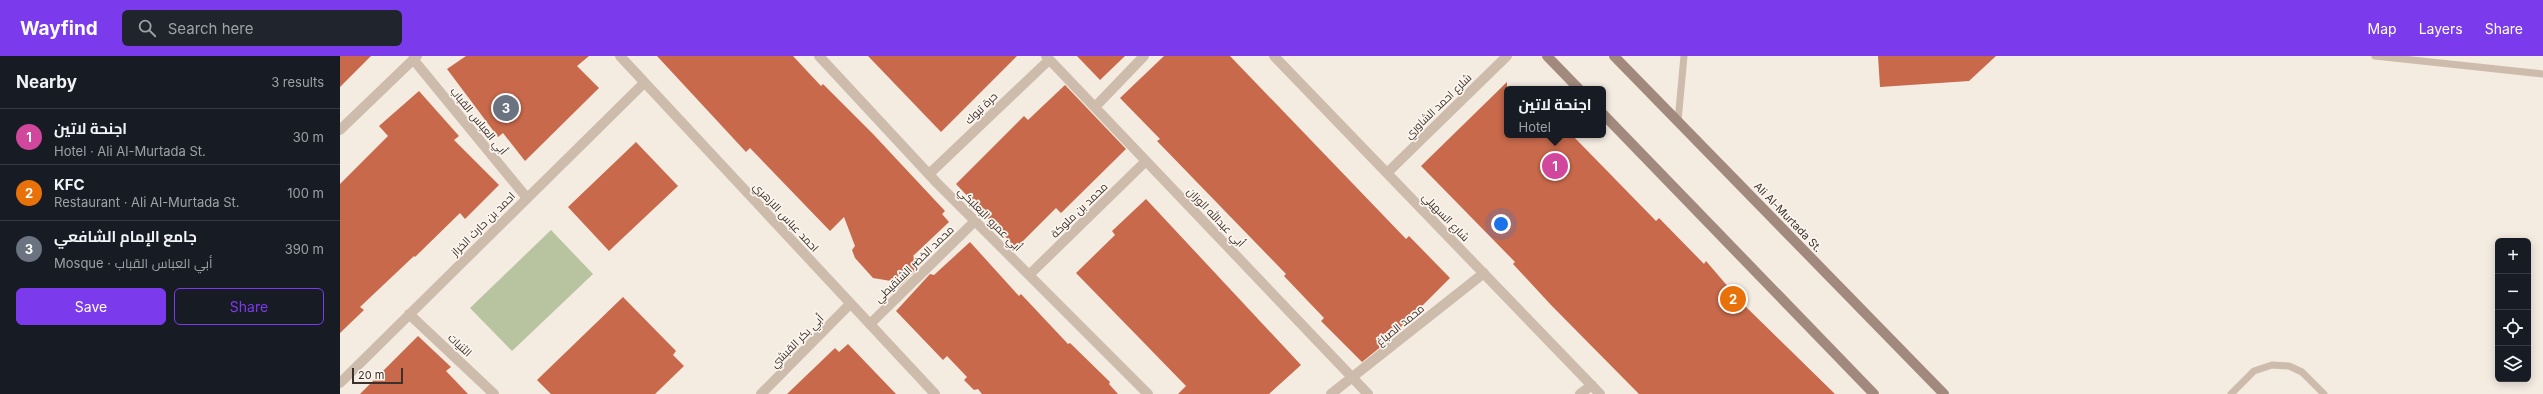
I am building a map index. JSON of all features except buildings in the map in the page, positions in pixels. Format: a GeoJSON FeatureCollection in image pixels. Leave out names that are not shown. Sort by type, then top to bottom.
{"type":"FeatureCollection","features":[{"type":"Feature","properties":{"kind":"main road"},"geometry":{"type":"LineString","coordinates":[[1547,56],[1576,86]]}},
{"type":"Feature","properties":{"kind":"main road","name":"Ali Al-Murtada St."},"geometry":{"type":"LineString","coordinates":[[1614,56],[1944,394]]}},
{"type":"Feature","properties":{"kind":"main road"},"geometry":{"type":"LineString","coordinates":[[1606,117],[1874,394]]}},
{"type":"Feature","properties":{"kind":"street","name":"احمد عباس الازهري"},"geometry":{"type":"LineString","coordinates":[[620,56],[935,394]]}},
{"type":"Feature","properties":{"kind":"street","name":"أبي عمرو البعلبكي"},"geometry":{"type":"LineString","coordinates":[[819,56],[929,174],[1148,394]]}},
{"type":"Feature","properties":{"kind":"street"},"geometry":{"type":"LineString","coordinates":[[1095,107],[1144,56]]}},
{"type":"Feature","properties":{"kind":"street","name":"شارع السهيلي"},"geometry":{"type":"LineString","coordinates":[[1274,56],[1600,394]]}},
{"type":"Feature","properties":{"kind":"street","name":"شلرع احمد الشاوري"},"geometry":{"type":"LineString","coordinates":[[1387,173],[1507,56]]}},
{"type":"Feature","properties":{"kind":"street"},"geometry":{"type":"LineString","coordinates":[[340,130],[415,58]]}},
{"type":"Feature","properties":{"kind":"street","name":"أبي العباس القباب"},"geometry":{"type":"LineString","coordinates":[[415,58],[527,198]]}},
{"type":"Feature","properties":{"kind":"street","name":"حرة تبوك"},"geometry":{"type":"LineString","coordinates":[[929,174],[1048,58]]}},
{"type":"Feature","properties":{"kind":"street","name":"أبي عبدالله الوزان"},"geometry":{"type":"LineString","coordinates":[[1048,58],[1368,394]]}},
{"type":"Feature","properties":{"kind":"street","name":"احمد بن حارث الخراز"},"geometry":{"type":"LineString","coordinates":[[340,383],[644,83]]}},
{"type":"Feature","properties":{"kind":"street","name":"محمد بن ملوكة"},"geometry":{"type":"LineString","coordinates":[[1029,276],[1146,161]]}},
{"type":"Feature","properties":{"kind":"street","name":"محمد الخضر الشنقيطي"},"geometry":{"type":"LineString","coordinates":[[870,324],[975,221]]}},
{"type":"Feature","properties":{"kind":"street","name":"محمد الصباغ"},"geometry":{"type":"LineString","coordinates":[[1331,394],[1484,273]]}},
{"type":"Feature","properties":{"kind":"street","name":"أبي بكر القبشي"},"geometry":{"type":"LineString","coordinates":[[760,394],[850,304]]}},
{"type":"Feature","properties":{"kind":"street","name":"الثنيات"},"geometry":{"type":"LineString","coordinates":[[409,314],[494,394]]}},
{"type":"Feature","properties":{"kind":"street"},"geometry":{"type":"LineString","coordinates":[[1580,394],[1592,385]]}},
{"type":"Feature","properties":{"kind":"lane"},"geometry":{"type":"LineString","coordinates":[[1678,121],[1684,56]]}},
{"type":"Feature","properties":{"kind":"lane"},"geometry":{"type":"LineString","coordinates":[[2375,56],[2543,74]]}},
{"type":"Feature","properties":{"kind":"lane"},"geometry":{"type":"LineString","coordinates":[[2231,394],[2254,371],[2272,365],[2289,366],[2302,372],[2324,394]]}},
{"type":"Feature","properties":{"kind":"green space"},"geometry":{"type":"Polygon","coordinates":[[[551,230],[593,274],[512,351],[470,308],[551,230]]]}},
{"type":"Feature","properties":{"kind":"place","name":"جامع الإمام الشافعي"},"geometry":{"type":"Point","coordinates":[506,108]}},
{"type":"Feature","properties":{"kind":"place","name":"اجنحة لاتين"},"geometry":{"type":"Point","coordinates":[1555,166]}},
{"type":"Feature","properties":{"kind":"place","name":"KFC"},"geometry":{"type":"Point","coordinates":[1733,299]}}]}
